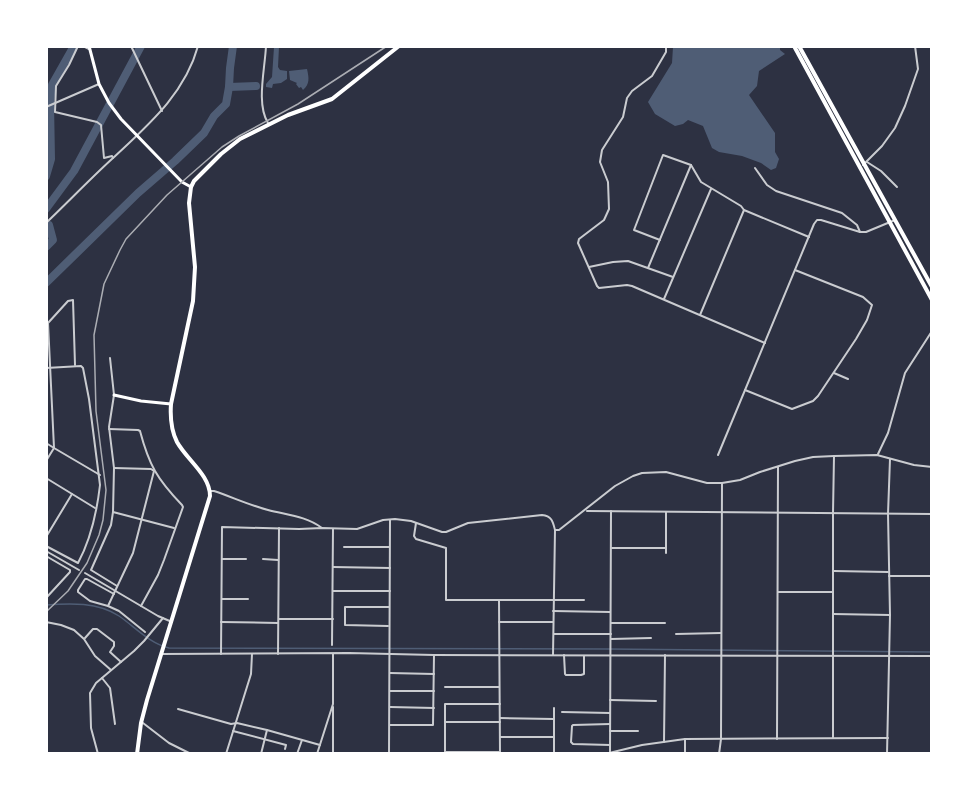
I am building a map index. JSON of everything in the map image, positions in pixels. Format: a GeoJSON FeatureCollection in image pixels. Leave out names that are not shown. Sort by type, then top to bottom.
{"type":"FeatureCollection","features":[{"type":"Feature","properties":{"kind":"highway"},"geometry":{"type":"LineString","coordinates":[[138,753],[141,723],[147,700],[209,501],[210,490],[205,480],[182,450],[171,425],[171,404],[188,332],[195,288],[189,203],[191,187],[198,176],[240,139],[288,115],[332,99],[399,46]]}},
{"type":"Feature","properties":{"kind":"highway"},"geometry":{"type":"LineString","coordinates":[[794,46],[864,164]]}},
{"type":"Feature","properties":{"kind":"highway"},"geometry":{"type":"LineString","coordinates":[[799,46],[864,164],[892,221],[929,285],[932,300]]}},
{"type":"Feature","properties":{"kind":"main road"},"geometry":{"type":"LineString","coordinates":[[89,48],[99,84],[112,108],[180,180],[191,187]]}},
{"type":"Feature","properties":{"kind":"main road"},"geometry":{"type":"LineString","coordinates":[[114,395],[171,404]]}},
{"type":"Feature","properties":{"kind":"street"},"geometry":{"type":"LineString","coordinates":[[89,48],[80,46],[56,86],[55,112],[101,125],[104,158],[112,156],[113,158]]}},
{"type":"Feature","properties":{"kind":"street"},"geometry":{"type":"LineString","coordinates":[[131,46],[162,111]]}},
{"type":"Feature","properties":{"kind":"street"},"geometry":{"type":"LineString","coordinates":[[46,222],[162,111],[184,79],[195,58],[198,46]]}},
{"type":"Feature","properties":{"kind":"street"},"geometry":{"type":"LineString","coordinates":[[266,46],[262,106],[264,117],[270,125]]}},
{"type":"Feature","properties":{"kind":"street"},"geometry":{"type":"LineString","coordinates":[[666,46],[666,52],[652,76],[632,91],[627,98],[622,117],[602,150],[600,162],[608,182],[609,209],[604,220],[579,239],[578,243],[599,288],[627,285],[765,343]]}},
{"type":"Feature","properties":{"kind":"street"},"geometry":{"type":"LineString","coordinates":[[897,187],[881,171],[864,164],[882,146],[895,128],[905,106],[918,69],[915,46]]}},
{"type":"Feature","properties":{"kind":"street"},"geometry":{"type":"LineString","coordinates":[[46,82],[46,151]]}},
{"type":"Feature","properties":{"kind":"street"},"geometry":{"type":"LineString","coordinates":[[47,107],[99,84]]}},
{"type":"Feature","properties":{"kind":"street"},"geometry":{"type":"LineString","coordinates":[[660,240],[634,230],[663,155],[691,165],[700,182],[744,210],[809,237]]}},
{"type":"Feature","properties":{"kind":"street"},"geometry":{"type":"LineString","coordinates":[[648,268],[691,165]]}},
{"type":"Feature","properties":{"kind":"street"},"geometry":{"type":"LineString","coordinates":[[755,168],[767,185],[776,191],[842,213],[857,225],[860,232]]}},
{"type":"Feature","properties":{"kind":"street"},"geometry":{"type":"LineString","coordinates":[[664,299],[711,189]]}},
{"type":"Feature","properties":{"kind":"street"},"geometry":{"type":"LineString","coordinates":[[700,315],[744,210]]}},
{"type":"Feature","properties":{"kind":"street"},"geometry":{"type":"LineString","coordinates":[[718,455],[814,224],[817,220],[866,232],[892,221]]}},
{"type":"Feature","properties":{"kind":"street"},"geometry":{"type":"LineString","coordinates":[[589,267],[628,261],[673,278]]}},
{"type":"Feature","properties":{"kind":"street"},"geometry":{"type":"LineString","coordinates":[[745,390],[792,409],[813,401],[834,373],[867,320],[872,305],[863,297],[795,270]]}},
{"type":"Feature","properties":{"kind":"street"},"geometry":{"type":"LineString","coordinates":[[46,461],[54,448],[48,368],[48,323],[68,301],[73,300],[75,365]]}},
{"type":"Feature","properties":{"kind":"street"},"geometry":{"type":"LineString","coordinates":[[877,455],[888,433],[905,373],[932,332]]}},
{"type":"Feature","properties":{"kind":"street"},"geometry":{"type":"LineString","coordinates":[[110,358],[114,395],[109,429],[114,468],[113,512],[111,525],[91,570],[117,586]]}},
{"type":"Feature","properties":{"kind":"street"},"geometry":{"type":"LineString","coordinates":[[46,546],[78,562],[90,536],[99,498],[100,475],[83,368],[75,365],[48,368]]}},
{"type":"Feature","properties":{"kind":"street"},"geometry":{"type":"LineString","coordinates":[[834,373],[848,379]]}},
{"type":"Feature","properties":{"kind":"street"},"geometry":{"type":"LineString","coordinates":[[109,429],[140,431],[154,471],[183,507],[158,575],[141,606]]}},
{"type":"Feature","properties":{"kind":"street"},"geometry":{"type":"LineString","coordinates":[[46,443],[100,475]]}},
{"type":"Feature","properties":{"kind":"street"},"geometry":{"type":"LineString","coordinates":[[555,530],[559,530],[615,486],[642,473],[666,472],[707,483],[722,483],[740,480],[813,457],[877,455],[914,465],[932,467]]}},
{"type":"Feature","properties":{"kind":"street"},"geometry":{"type":"LineString","coordinates":[[833,738],[834,456]]}},
{"type":"Feature","properties":{"kind":"street"},"geometry":{"type":"LineString","coordinates":[[887,753],[890,459]]}},
{"type":"Feature","properties":{"kind":"street"},"geometry":{"type":"LineString","coordinates":[[777,739],[778,467]]}},
{"type":"Feature","properties":{"kind":"street"},"geometry":{"type":"LineString","coordinates":[[114,468],[154,471]]}},
{"type":"Feature","properties":{"kind":"street"},"geometry":{"type":"LineString","coordinates":[[108,606],[133,553],[154,471]]}},
{"type":"Feature","properties":{"kind":"street"},"geometry":{"type":"LineString","coordinates":[[46,478],[96,508]]}},
{"type":"Feature","properties":{"kind":"street"},"geometry":{"type":"LineString","coordinates":[[719,753],[721,739],[722,483]]}},
{"type":"Feature","properties":{"kind":"street"},"geometry":{"type":"LineString","coordinates":[[210,490],[268,510],[299,516],[322,528]]}},
{"type":"Feature","properties":{"kind":"street"},"geometry":{"type":"LineString","coordinates":[[46,537],[72,494]]}},
{"type":"Feature","properties":{"kind":"street"},"geometry":{"type":"LineString","coordinates":[[585,510],[588,512],[932,514]]}},
{"type":"Feature","properties":{"kind":"street"},"geometry":{"type":"LineString","coordinates":[[113,512],[176,528]]}},
{"type":"Feature","properties":{"kind":"street"},"geometry":{"type":"LineString","coordinates":[[610,752],[611,512]]}},
{"type":"Feature","properties":{"kind":"street"},"geometry":{"type":"LineString","coordinates":[[666,512],[666,553]]}},
{"type":"Feature","properties":{"kind":"street"},"geometry":{"type":"LineString","coordinates":[[221,652],[222,527],[357,529],[383,520],[403,520],[446,532],[468,523],[542,515],[553,520],[555,530],[553,653]]}},
{"type":"Feature","properties":{"kind":"street"},"geometry":{"type":"LineString","coordinates":[[389,753],[390,520]]}},
{"type":"Feature","properties":{"kind":"street"},"geometry":{"type":"LineString","coordinates":[[416,523],[414,536],[416,539],[446,548],[446,600],[584,600]]}},
{"type":"Feature","properties":{"kind":"street"},"geometry":{"type":"LineString","coordinates":[[278,650],[279,528]]}},
{"type":"Feature","properties":{"kind":"street"},"geometry":{"type":"LineString","coordinates":[[332,645],[333,529]]}},
{"type":"Feature","properties":{"kind":"street"},"geometry":{"type":"LineString","coordinates":[[344,547],[390,547]]}},
{"type":"Feature","properties":{"kind":"street"},"geometry":{"type":"LineString","coordinates":[[612,548],[666,548]]}},
{"type":"Feature","properties":{"kind":"street"},"geometry":{"type":"LineString","coordinates":[[46,551],[79,570]]}},
{"type":"Feature","properties":{"kind":"street"},"geometry":{"type":"LineString","coordinates":[[46,556],[70,572],[46,598]]}},
{"type":"Feature","properties":{"kind":"street"},"geometry":{"type":"LineString","coordinates":[[222,559],[246,559]]}},
{"type":"Feature","properties":{"kind":"street"},"geometry":{"type":"LineString","coordinates":[[263,559],[278,560]]}},
{"type":"Feature","properties":{"kind":"street"},"geometry":{"type":"LineString","coordinates":[[333,567],[390,568]]}},
{"type":"Feature","properties":{"kind":"street"},"geometry":{"type":"LineString","coordinates":[[834,572],[889,572]]}},
{"type":"Feature","properties":{"kind":"street"},"geometry":{"type":"LineString","coordinates":[[85,573],[115,592]]}},
{"type":"Feature","properties":{"kind":"street"},"geometry":{"type":"LineString","coordinates":[[889,576],[932,576]]}},
{"type":"Feature","properties":{"kind":"street"},"geometry":{"type":"LineString","coordinates":[[145,632],[119,611],[90,601],[78,592],[85,579],[172,622]]}},
{"type":"Feature","properties":{"kind":"street"},"geometry":{"type":"LineString","coordinates":[[333,591],[390,591]]}},
{"type":"Feature","properties":{"kind":"street"},"geometry":{"type":"LineString","coordinates":[[778,592],[833,592]]}},
{"type":"Feature","properties":{"kind":"street"},"geometry":{"type":"LineString","coordinates":[[222,599],[248,599]]}},
{"type":"Feature","properties":{"kind":"street"},"geometry":{"type":"LineString","coordinates":[[499,599],[500,647],[499,687],[500,704],[500,753],[445,752],[445,704],[500,704]]}},
{"type":"Feature","properties":{"kind":"street"},"geometry":{"type":"LineString","coordinates":[[389,607],[345,607],[345,625],[389,626]]}},
{"type":"Feature","properties":{"kind":"street"},"geometry":{"type":"LineString","coordinates":[[553,611],[611,612]]}},
{"type":"Feature","properties":{"kind":"street"},"geometry":{"type":"LineString","coordinates":[[833,615],[890,615]]}},
{"type":"Feature","properties":{"kind":"street"},"geometry":{"type":"LineString","coordinates":[[98,753],[91,728],[90,693],[96,683],[144,641],[163,618]]}},
{"type":"Feature","properties":{"kind":"street"},"geometry":{"type":"LineString","coordinates":[[221,622],[333,619]]}},
{"type":"Feature","properties":{"kind":"street"},"geometry":{"type":"LineString","coordinates":[[46,622],[70,628],[84,639],[95,656],[111,670]]}},
{"type":"Feature","properties":{"kind":"street"},"geometry":{"type":"LineString","coordinates":[[499,622],[553,622]]}},
{"type":"Feature","properties":{"kind":"street"},"geometry":{"type":"LineString","coordinates":[[611,623],[665,623]]}},
{"type":"Feature","properties":{"kind":"street"},"geometry":{"type":"LineString","coordinates":[[84,639],[93,629],[97,629],[114,642],[110,652],[121,662]]}},
{"type":"Feature","properties":{"kind":"street"},"geometry":{"type":"LineString","coordinates":[[676,634],[722,633]]}},
{"type":"Feature","properties":{"kind":"street"},"geometry":{"type":"LineString","coordinates":[[553,634],[611,634]]}},
{"type":"Feature","properties":{"kind":"street"},"geometry":{"type":"LineString","coordinates":[[611,639],[651,638]]}},
{"type":"Feature","properties":{"kind":"street"},"geometry":{"type":"LineString","coordinates":[[162,652],[252,654],[278,650],[434,655],[553,653],[584,655],[610,651],[665,655],[778,652],[889,653],[932,656]]}},
{"type":"Feature","properties":{"kind":"street"},"geometry":{"type":"LineString","coordinates":[[333,653],[333,753]]}},
{"type":"Feature","properties":{"kind":"street"},"geometry":{"type":"LineString","coordinates":[[226,753],[252,670],[252,654]]}},
{"type":"Feature","properties":{"kind":"street"},"geometry":{"type":"LineString","coordinates":[[390,725],[432,726],[434,655]]}},
{"type":"Feature","properties":{"kind":"street"},"geometry":{"type":"LineString","coordinates":[[564,655],[565,674],[581,675],[584,674],[584,655]]}},
{"type":"Feature","properties":{"kind":"street"},"geometry":{"type":"LineString","coordinates":[[664,742],[665,655]]}},
{"type":"Feature","properties":{"kind":"street"},"geometry":{"type":"LineString","coordinates":[[390,673],[434,674]]}},
{"type":"Feature","properties":{"kind":"street"},"geometry":{"type":"LineString","coordinates":[[102,678],[110,688],[115,724]]}},
{"type":"Feature","properties":{"kind":"street"},"geometry":{"type":"LineString","coordinates":[[445,687],[499,687]]}},
{"type":"Feature","properties":{"kind":"street"},"geometry":{"type":"LineString","coordinates":[[390,691],[434,691]]}},
{"type":"Feature","properties":{"kind":"street"},"geometry":{"type":"LineString","coordinates":[[610,700],[656,701]]}},
{"type":"Feature","properties":{"kind":"street"},"geometry":{"type":"LineString","coordinates":[[318,753],[333,704]]}},
{"type":"Feature","properties":{"kind":"street"},"geometry":{"type":"LineString","coordinates":[[390,707],[434,708]]}},
{"type":"Feature","properties":{"kind":"street"},"geometry":{"type":"LineString","coordinates":[[554,708],[554,753]]}},
{"type":"Feature","properties":{"kind":"street"},"geometry":{"type":"LineString","coordinates":[[178,709],[320,745]]}},
{"type":"Feature","properties":{"kind":"street"},"geometry":{"type":"LineString","coordinates":[[562,712],[610,713]]}},
{"type":"Feature","properties":{"kind":"street"},"geometry":{"type":"LineString","coordinates":[[445,722],[554,719]]}},
{"type":"Feature","properties":{"kind":"street"},"geometry":{"type":"LineString","coordinates":[[141,723],[169,743],[191,753]]}},
{"type":"Feature","properties":{"kind":"street"},"geometry":{"type":"LineString","coordinates":[[610,724],[573,724],[571,742],[573,744],[610,745]]}},
{"type":"Feature","properties":{"kind":"street"},"geometry":{"type":"LineString","coordinates":[[233,730],[286,745],[285,749]]}},
{"type":"Feature","properties":{"kind":"street"},"geometry":{"type":"LineString","coordinates":[[261,753],[267,730]]}},
{"type":"Feature","properties":{"kind":"street"},"geometry":{"type":"LineString","coordinates":[[610,731],[638,731]]}},
{"type":"Feature","properties":{"kind":"street"},"geometry":{"type":"LineString","coordinates":[[500,737],[554,737]]}},
{"type":"Feature","properties":{"kind":"street"},"geometry":{"type":"LineString","coordinates":[[605,753],[642,745],[685,740],[888,738]]}},
{"type":"Feature","properties":{"kind":"street"},"geometry":{"type":"LineString","coordinates":[[297,753],[302,740]]}},
{"type":"Feature","properties":{"kind":"street"},"geometry":{"type":"LineString","coordinates":[[685,740],[685,753]]}},
{"type":"Feature","properties":{"kind":"water"},"geometry":{"type":"Polygon","coordinates":[[[274,47],[279,47],[278,67],[280,70],[287,71],[287,79],[273,84],[272,88],[266,87],[266,84],[272,77],[274,47]]]}},
{"type":"Feature","properties":{"kind":"water"},"geometry":{"type":"Polygon","coordinates":[[[673,47],[780,47],[785,54],[759,71],[757,86],[749,95],[775,133],[775,152],[779,159],[776,168],[771,170],[761,163],[742,156],[719,152],[712,148],[703,126],[688,120],[675,126],[655,114],[648,102],[672,63],[673,47]]]}},
{"type":"Feature","properties":{"kind":"water"},"geometry":{"type":"Polygon","coordinates":[[[307,69],[308,81],[303,90],[297,83],[290,80],[289,71],[307,69]]]}},
{"type":"Feature","properties":{"kind":"waterway"},"geometry":{"type":"LineString","coordinates":[[46,176],[51,159],[52,85],[74,46]]}},
{"type":"Feature","properties":{"kind":"waterway"},"geometry":{"type":"LineString","coordinates":[[46,209],[74,171],[141,46]]}},
{"type":"Feature","properties":{"kind":"waterway"},"geometry":{"type":"LineString","coordinates":[[46,283],[138,193],[204,133],[214,116],[226,104],[233,46]]}},
{"type":"Feature","properties":{"kind":"waterway"},"geometry":{"type":"LineString","coordinates":[[229,87],[256,86]]}},
{"type":"Feature","properties":{"kind":"waterway"},"geometry":{"type":"LineString","coordinates":[[46,247],[53,240],[49,225]]}},
{"type":"Feature","properties":{"kind":"waterway"},"geometry":{"type":"LineString","coordinates":[[46,605],[74,604],[111,611],[142,634],[169,648],[932,652]]}},
{"type":"Feature","properties":{"kind":"railway"},"geometry":{"type":"LineString","coordinates":[[46,612],[68,591],[87,563],[103,520],[106,490],[96,411],[94,335],[104,284],[126,239],[167,195],[222,147],[298,104],[387,46]]}}]}
